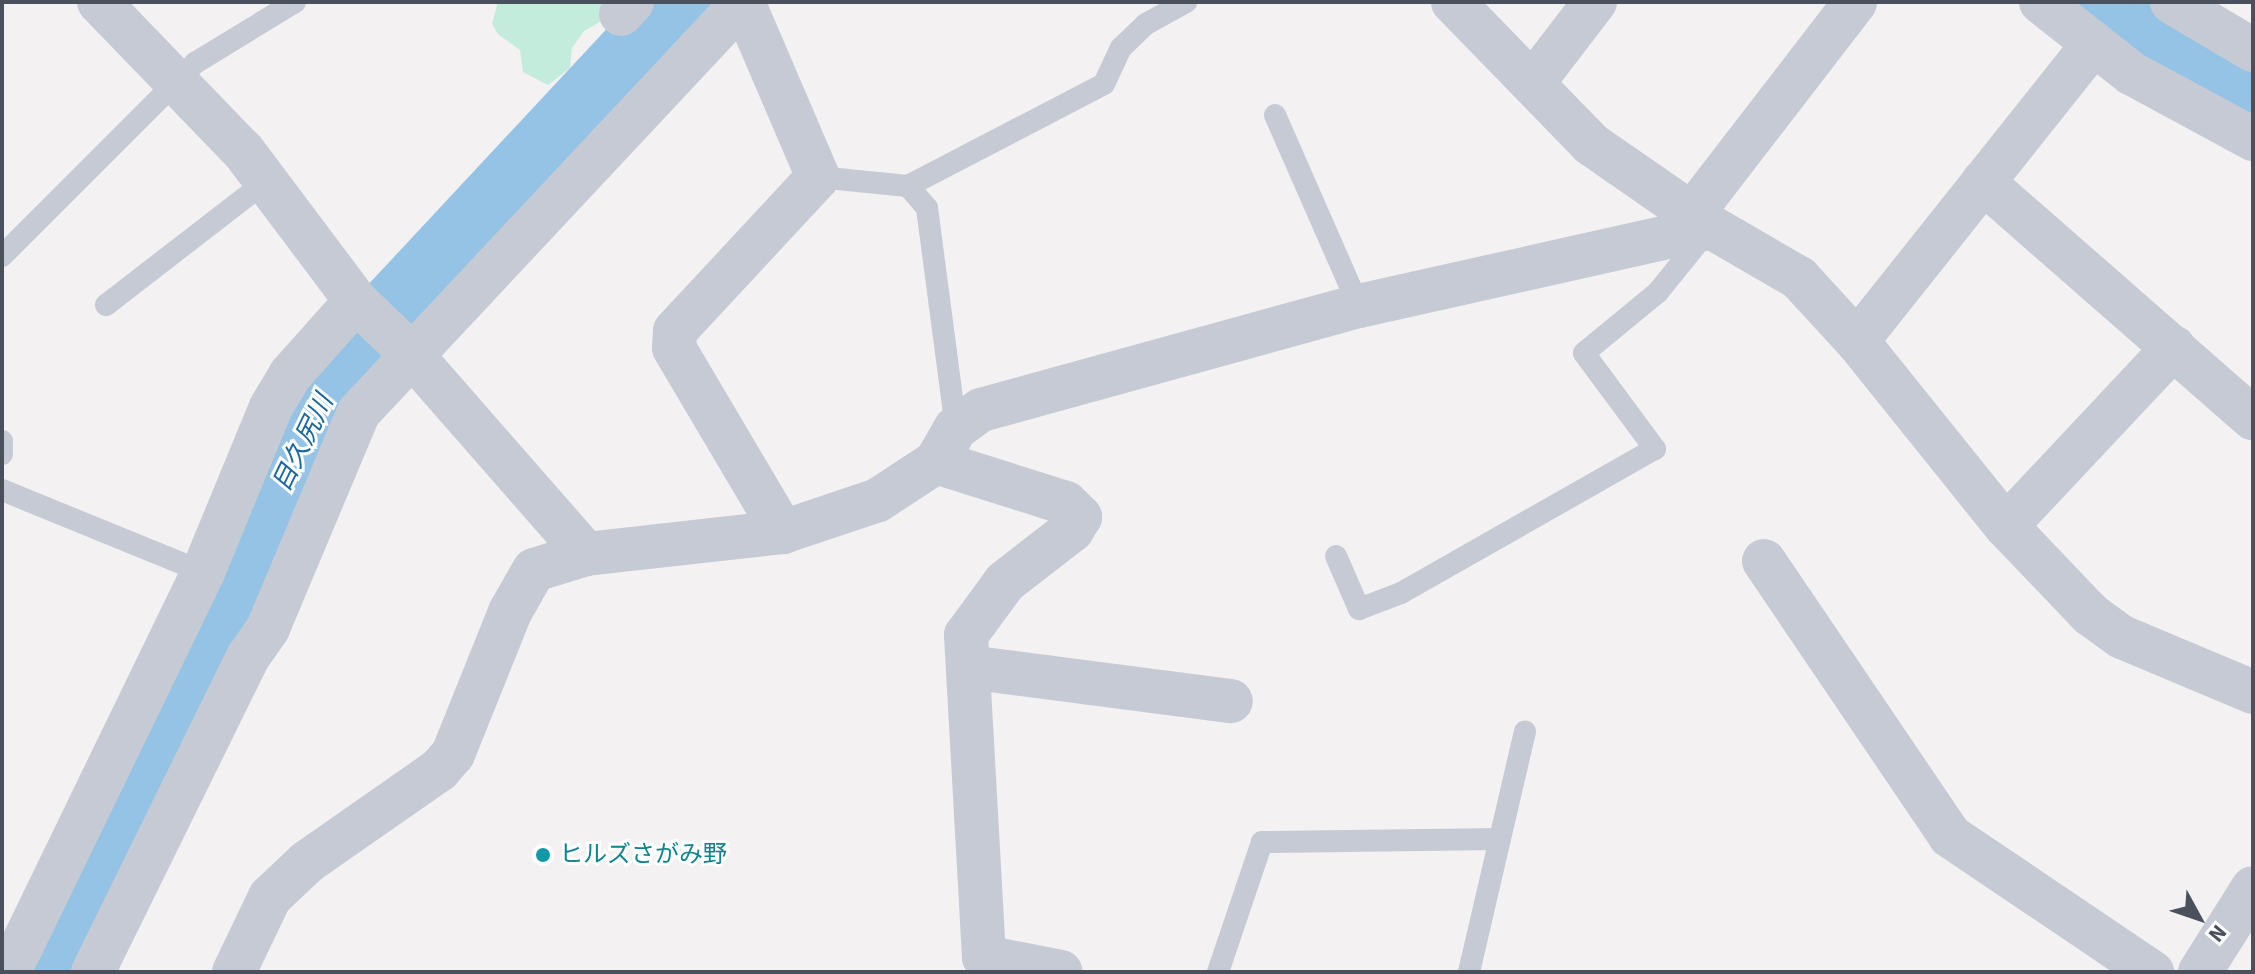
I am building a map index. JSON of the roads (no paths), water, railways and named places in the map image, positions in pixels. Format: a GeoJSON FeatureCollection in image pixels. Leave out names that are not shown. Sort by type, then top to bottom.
{"type":"FeatureCollection","features":[{"type":"Feature","properties":{"kind":"street"},"geometry":{"type":"LineString","coordinates":[[99,2],[181,82],[265,182],[360,305],[406,350],[586,554]]}},
{"type":"Feature","properties":{"kind":"street"},"geometry":{"type":"LineString","coordinates":[[93,972],[248,657],[268,628],[348,430],[406,350],[743,2],[818,177],[675,331],[674,348],[783,532]]}},
{"type":"Feature","properties":{"kind":"street"},"geometry":{"type":"LineString","coordinates":[[1453,2],[1591,144],[1702,220],[1799,278],[1857,341],[2006,526],[2090,614],[2122,637],[2253,692]]}},
{"type":"Feature","properties":{"kind":"street"},"geometry":{"type":"LineString","coordinates":[[1533,83],[1595,2]]}},
{"type":"Feature","properties":{"kind":"street"},"geometry":{"type":"LineString","coordinates":[[234,972],[270,897],[307,862],[439,770],[453,754],[510,612],[534,570],[586,554],[783,532],[878,500],[946,445],[981,410],[1359,306],[1702,220],[1855,2]]}},
{"type":"Feature","properties":{"kind":"street"},"geometry":{"type":"LineString","coordinates":[[2041,2],[2131,73],[2253,139]]}},
{"type":"Feature","properties":{"kind":"street"},"geometry":{"type":"LineString","coordinates":[[2172,2],[2253,50]]}},
{"type":"Feature","properties":{"kind":"street"},"geometry":{"type":"LineString","coordinates":[[1857,341],[2093,44]]}},
{"type":"Feature","properties":{"kind":"street"},"geometry":{"type":"LineString","coordinates":[[1983,182],[2174,347],[2246,395]]}},
{"type":"Feature","properties":{"kind":"street"},"geometry":{"type":"LineString","coordinates":[[9,972],[203,572],[271,407],[290,375],[360,305]]}},
{"type":"Feature","properties":{"kind":"street"},"geometry":{"type":"LineString","coordinates":[[2006,526],[2174,347]]}},
{"type":"Feature","properties":{"kind":"street"},"geometry":{"type":"LineString","coordinates":[[946,445],[1066,503],[1080,517],[1072,530],[1005,582],[966,635],[984,957],[1061,972]]}},
{"type":"Feature","properties":{"kind":"street"},"geometry":{"type":"LineString","coordinates":[[1764,561],[1950,836],[2152,972]]}},
{"type":"Feature","properties":{"kind":"street"},"geometry":{"type":"LineString","coordinates":[[968,667],[1231,701]]}},
{"type":"Feature","properties":{"kind":"street"},"geometry":{"type":"LineString","coordinates":[[2200,972],[2251,897]]}},
{"type":"Feature","properties":{"kind":"lane"},"geometry":{"type":"LineString","coordinates":[[2,256],[181,82],[195,63],[295,2]]}},
{"type":"Feature","properties":{"kind":"lane"},"geometry":{"type":"LineString","coordinates":[[818,177],[908,186],[1104,84],[1121,48],[1146,24],[1186,2]]}},
{"type":"Feature","properties":{"kind":"lane"},"geometry":{"type":"LineString","coordinates":[[1275,115],[1359,306]]}},
{"type":"Feature","properties":{"kind":"lane"},"geometry":{"type":"LineString","coordinates":[[106,305],[265,182]]}},
{"type":"Feature","properties":{"kind":"lane"},"geometry":{"type":"LineString","coordinates":[[908,186],[927,208],[946,445]]}},
{"type":"Feature","properties":{"kind":"lane"},"geometry":{"type":"LineString","coordinates":[[1336,556],[1359,609],[1401,593],[1655,449],[1584,353],[1658,292],[1702,220]]}},
{"type":"Feature","properties":{"kind":"lane"},"geometry":{"type":"LineString","coordinates":[[2,441],[2,454]]}},
{"type":"Feature","properties":{"kind":"lane"},"geometry":{"type":"LineString","coordinates":[[2,490],[203,572]]}},
{"type":"Feature","properties":{"kind":"lane"},"geometry":{"type":"LineString","coordinates":[[1469,972],[1525,731]]}},
{"type":"Feature","properties":{"kind":"lane"},"geometry":{"type":"LineString","coordinates":[[1218,972],[1262,842],[1500,839]]}},
{"type":"Feature","properties":{"kind":"waterway","name":"目久尻川"},"geometry":{"type":"LineString","coordinates":[[53,972],[246,568],[318,402],[348,362],[684,2]]}},
{"type":"Feature","properties":{"kind":"waterway","name":"目久尻川"},"geometry":{"type":"LineString","coordinates":[[2109,2],[2152,37],[2253,95]]}},
{"type":"Feature","properties":{"kind":"place","name":"ヒルズさがみ野"},"geometry":{"type":"Point","coordinates":[543,855]}}]}
